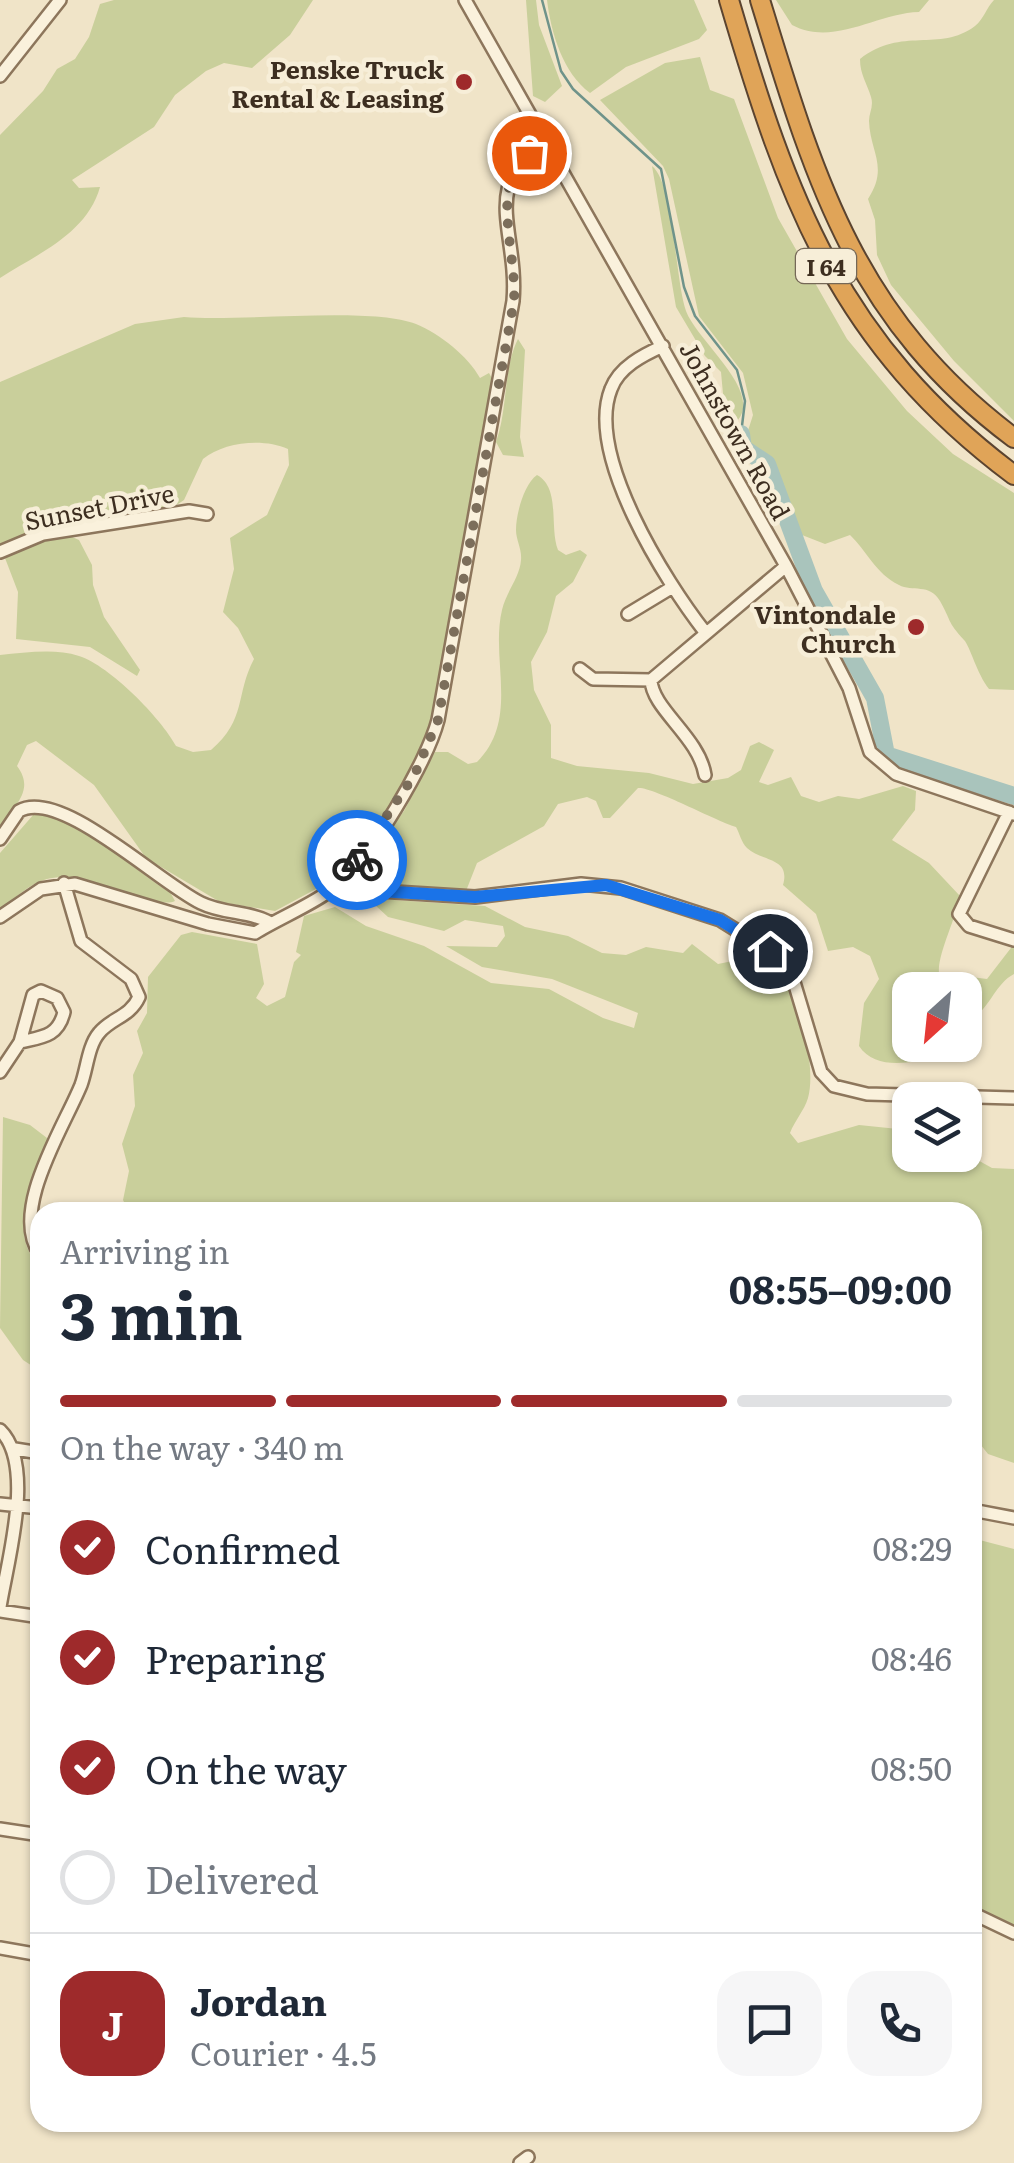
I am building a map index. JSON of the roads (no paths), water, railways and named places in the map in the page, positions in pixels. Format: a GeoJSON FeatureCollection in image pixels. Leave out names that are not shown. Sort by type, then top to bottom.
{"type":"FeatureCollection","features":[{"type":"Feature","properties":{"kind":"highway","name":"I 64"},"geometry":{"type":"LineString","coordinates":[[728,0],[779,162],[836,283],[889,359],[920,394],[1014,475]]}},
{"type":"Feature","properties":{"kind":"highway","name":"I 64"},"geometry":{"type":"LineString","coordinates":[[760,0],[814,174],[860,268],[940,372],[1014,438]]}},
{"type":"Feature","properties":{"kind":"street"},"geometry":{"type":"LineString","coordinates":[[0,76],[60,0]]}},
{"type":"Feature","properties":{"kind":"street","name":"Johnstown Road"},"geometry":{"type":"LineString","coordinates":[[465,0],[786,566],[849,688],[876,760],[896,774],[1012,813]]}},
{"type":"Feature","properties":{"kind":"street"},"geometry":{"type":"LineString","coordinates":[[0,917],[40,888],[64,883],[255,934],[269,922],[341,882],[406,790],[434,732],[514,301],[514,252],[506,187],[515,165],[546,142]]}},
{"type":"Feature","properties":{"kind":"street"},"geometry":{"type":"LineString","coordinates":[[663,346],[621,372],[611,389],[608,412],[616,475],[671,588],[706,632]]}},
{"type":"Feature","properties":{"kind":"street","name":"Sunset Drive"},"geometry":{"type":"LineString","coordinates":[[0,552],[43,534],[189,510],[207,514]]}},
{"type":"Feature","properties":{"kind":"street"},"geometry":{"type":"LineString","coordinates":[[580,669],[599,680],[651,680],[786,566]]}},
{"type":"Feature","properties":{"kind":"street"},"geometry":{"type":"LineString","coordinates":[[628,614],[671,588]]}},
{"type":"Feature","properties":{"kind":"street"},"geometry":{"type":"LineString","coordinates":[[651,680],[650,688],[699,752],[705,774]]}},
{"type":"Feature","properties":{"kind":"street"},"geometry":{"type":"LineString","coordinates":[[0,838],[19,811],[35,805],[50,808],[86,823],[132,860],[198,902],[269,922]]}},
{"type":"Feature","properties":{"kind":"street"},"geometry":{"type":"LineString","coordinates":[[1012,813],[959,914],[969,926],[1014,940]]}},
{"type":"Feature","properties":{"kind":"street"},"geometry":{"type":"LineString","coordinates":[[341,882],[363,890],[475,897],[581,884],[621,888],[720,920],[770,951],[794,982],[821,1072],[834,1086],[867,1094],[1014,1098]]}},
{"type":"Feature","properties":{"kind":"street"},"geometry":{"type":"LineString","coordinates":[[36,1202],[49,1154],[78,1092],[98,1035],[132,1009],[139,998],[132,979],[82,942],[64,883]]}},
{"type":"Feature","properties":{"kind":"street"},"geometry":{"type":"LineString","coordinates":[[0,1072],[20,1042],[33,996],[41,992],[57,998],[64,1012],[57,1029],[47,1036],[20,1042]]}},
{"type":"Feature","properties":{"kind":"street"},"geometry":{"type":"LineString","coordinates":[[0,1430],[16,1455],[17,1479],[0,1607],[30,1614]]}},
{"type":"Feature","properties":{"kind":"street"},"geometry":{"type":"LineString","coordinates":[[16,1455],[30,1454]]}},
{"type":"Feature","properties":{"kind":"street"},"geometry":{"type":"LineString","coordinates":[[0,1504],[15,1510],[30,1509]]}},
{"type":"Feature","properties":{"kind":"street"},"geometry":{"type":"LineString","coordinates":[[982,1512],[1014,1518]]}},
{"type":"Feature","properties":{"kind":"street"},"geometry":{"type":"LineString","coordinates":[[0,1829],[30,1834]]}},
{"type":"Feature","properties":{"kind":"street"},"geometry":{"type":"LineString","coordinates":[[982,1918],[1014,1933]]}},
{"type":"Feature","properties":{"kind":"street"},"geometry":{"type":"LineString","coordinates":[[0,1948],[30,1953]]}},
{"type":"Feature","properties":{"kind":"waterway"},"geometry":{"type":"LineString","coordinates":[[542,0],[561,71],[573,89],[661,169],[684,287],[695,316],[737,370],[745,401],[741,434]]}},
{"type":"Feature","properties":{"kind":"waterway"},"geometry":{"type":"LineString","coordinates":[[741,434],[743,448],[767,464],[814,591],[875,698],[886,755],[1014,796]]}},
{"type":"Feature","properties":{"kind":"place","name":"Penske Truck Rental & Leasing"},"geometry":{"type":"Point","coordinates":[464,82]}},
{"type":"Feature","properties":{"kind":"place","name":"Vintondale Church"},"geometry":{"type":"Point","coordinates":[916,627]}}]}
